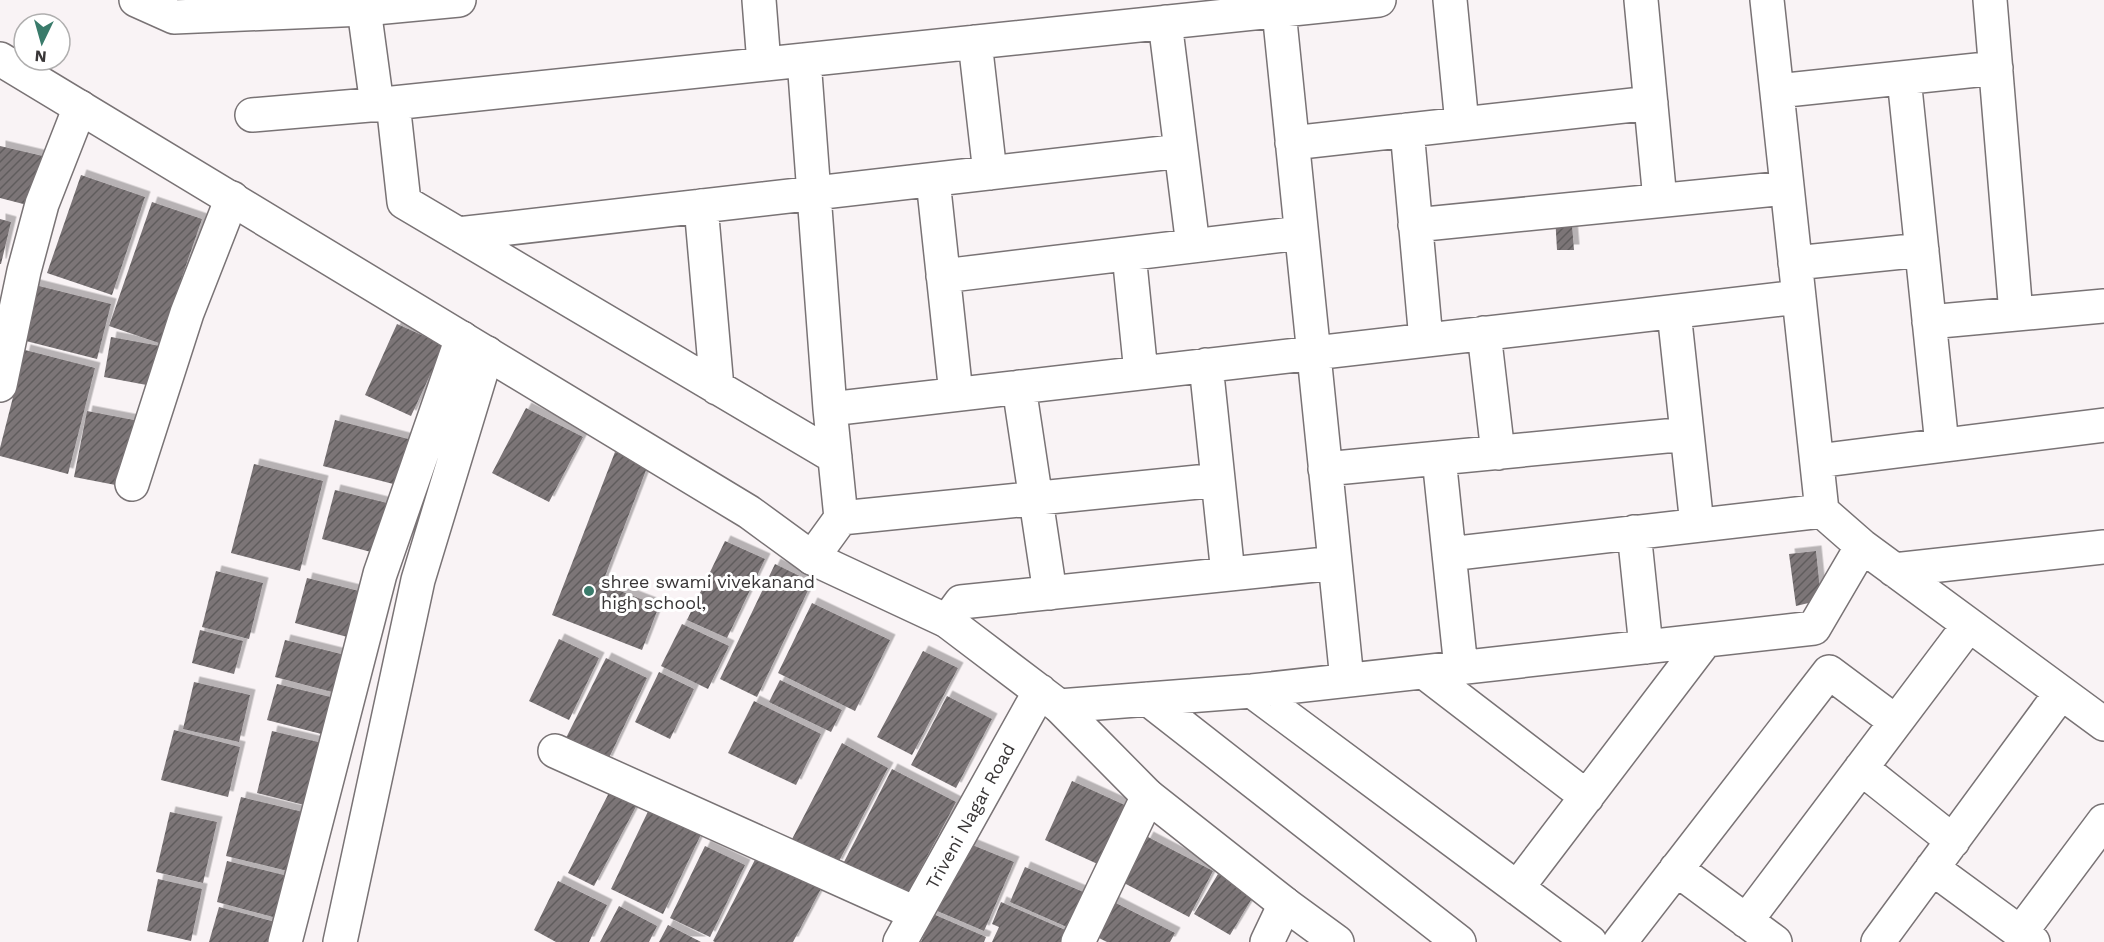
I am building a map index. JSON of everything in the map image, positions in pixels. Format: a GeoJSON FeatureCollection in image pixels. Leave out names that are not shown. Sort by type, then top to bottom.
{"type":"FeatureCollection","features":[{"type":"Feature","properties":{"kind":"street"},"geometry":{"type":"LineString","coordinates":[[136,0],[174,17],[364,9],[459,0]]}},
{"type":"Feature","properties":{"kind":"street"},"geometry":{"type":"LineString","coordinates":[[759,0],[764,64]]}},
{"type":"Feature","properties":{"kind":"street"},"geometry":{"type":"LineString","coordinates":[[252,115],[385,104],[1379,0]]}},
{"type":"Feature","properties":{"kind":"street"},"geometry":{"type":"LineString","coordinates":[[1450,0],[1462,124]]}},
{"type":"Feature","properties":{"kind":"street"},"geometry":{"type":"LineString","coordinates":[[1641,0],[1660,200]]}},
{"type":"Feature","properties":{"kind":"street"},"geometry":{"type":"LineString","coordinates":[[1767,0],[1822,511],[1862,546],[2104,724]]}},
{"type":"Feature","properties":{"kind":"street"},"geometry":{"type":"LineString","coordinates":[[1990,0],[2016,314]]}},
{"type":"Feature","properties":{"kind":"street"},"geometry":{"type":"LineString","coordinates":[[364,9],[404,202],[835,457]]}},
{"type":"Feature","properties":{"kind":"street"},"geometry":{"type":"LineString","coordinates":[[1278,11],[1347,680]]}},
{"type":"Feature","properties":{"kind":"street"},"geometry":{"type":"LineString","coordinates":[[1165,22],[1193,246]]}},
{"type":"Feature","properties":{"kind":"street"},"geometry":{"type":"LineString","coordinates":[[975,42],[990,173]]}},
{"type":"Feature","properties":{"kind":"street"},"geometry":{"type":"LineString","coordinates":[[0,59],[749,512],[812,558],[947,621],[1050,698],[1148,796],[1285,904],[1338,942]]}},
{"type":"Feature","properties":{"kind":"street"},"geometry":{"type":"LineString","coordinates":[[804,60],[830,409],[841,518],[812,558]]}},
{"type":"Feature","properties":{"kind":"street"},"geometry":{"type":"LineString","coordinates":[[1777,91],[1996,68]]}},
{"type":"Feature","properties":{"kind":"street"},"geometry":{"type":"LineString","coordinates":[[1904,78],[1942,446]]}},
{"type":"Feature","properties":{"kind":"street"},"geometry":{"type":"LineString","coordinates":[[1292,143],[1651,103]]}},
{"type":"Feature","properties":{"kind":"street"},"geometry":{"type":"LineString","coordinates":[[0,385],[24,271],[42,204],[80,107]]}},
{"type":"Feature","properties":{"kind":"street"},"geometry":{"type":"LineString","coordinates":[[1407,130],[1426,340]]}},
{"type":"Feature","properties":{"kind":"street"},"geometry":{"type":"LineString","coordinates":[[458,234],[1181,151]]}},
{"type":"Feature","properties":{"kind":"street"},"geometry":{"type":"LineString","coordinates":[[933,180],[956,394]]}},
{"type":"Feature","properties":{"kind":"street"},"geometry":{"type":"LineString","coordinates":[[1415,225],[1787,188]]}},
{"type":"Feature","properties":{"kind":"street"},"geometry":{"type":"LineString","coordinates":[[132,484],[187,314],[232,198]]}},
{"type":"Feature","properties":{"kind":"street"},"geometry":{"type":"LineString","coordinates":[[701,206],[717,388]]}},
{"type":"Feature","properties":{"kind":"street"},"geometry":{"type":"LineString","coordinates":[[943,276],[1301,233]]}},
{"type":"Feature","properties":{"kind":"street"},"geometry":{"type":"LineString","coordinates":[[1795,263],[1922,250]]}},
{"type":"Feature","properties":{"kind":"street"},"geometry":{"type":"LineString","coordinates":[[1129,254],[1141,373]]}},
{"type":"Feature","properties":{"kind":"street"},"geometry":{"type":"LineString","coordinates":[[830,409],[1799,297]]}},
{"type":"Feature","properties":{"kind":"street"},"geometry":{"type":"LineString","coordinates":[[1929,322],[2104,306]]}},
{"type":"Feature","properties":{"kind":"street"},"geometry":{"type":"LineString","coordinates":[[1674,312],[1697,525]]}},
{"type":"Feature","properties":{"kind":"street"},"geometry":{"type":"LineString","coordinates":[[1484,333],[1498,453]]}},
{"type":"Feature","properties":{"kind":"street"},"geometry":{"type":"LineString","coordinates":[[285,942],[380,574],[474,346]]}},
{"type":"Feature","properties":{"kind":"street"},"geometry":{"type":"LineString","coordinates":[[340,942],[418,580],[474,346]]}},
{"type":"Feature","properties":{"kind":"street"},"geometry":{"type":"LineString","coordinates":[[1206,365],[1228,574]]}},
{"type":"Feature","properties":{"kind":"street"},"geometry":{"type":"LineString","coordinates":[[1019,387],[1050,593]]}},
{"type":"Feature","properties":{"kind":"street"},"geometry":{"type":"LineString","coordinates":[[1817,461],[2104,425]]}},
{"type":"Feature","properties":{"kind":"street"},"geometry":{"type":"LineString","coordinates":[[1325,469],[1688,434]]}},
{"type":"Feature","properties":{"kind":"street"},"geometry":{"type":"LineString","coordinates":[[1439,458],[1461,668]]}},
{"type":"Feature","properties":{"kind":"street"},"geometry":{"type":"LineString","coordinates":[[841,518],[1218,480]]}},
{"type":"Feature","properties":{"kind":"street"},"geometry":{"type":"LineString","coordinates":[[1449,554],[1822,511]]}},
{"type":"Feature","properties":{"kind":"street"},"geometry":{"type":"LineString","coordinates":[[1634,532],[1646,647]]}},
{"type":"Feature","properties":{"kind":"street"},"geometry":{"type":"LineString","coordinates":[[1050,698],[1148,699],[1252,691],[1814,628],[1862,546]]}},
{"type":"Feature","properties":{"kind":"street"},"geometry":{"type":"LineString","coordinates":[[1894,570],[2104,547]]}},
{"type":"Feature","properties":{"kind":"street"},"geometry":{"type":"LineString","coordinates":[[947,621],[961,602],[1335,563]]}},
{"type":"Feature","properties":{"kind":"street"},"geometry":{"type":"LineString","coordinates":[[1746,921],[1969,625]]}},
{"type":"Feature","properties":{"kind":"street"},"geometry":{"type":"LineString","coordinates":[[1517,888],[1705,641]]}},
{"type":"Feature","properties":{"kind":"street"},"geometry":{"type":"LineString","coordinates":[[1424,672],[1587,797]]}},
{"type":"Feature","properties":{"kind":"street"},"geometry":{"type":"LineString","coordinates":[[1620,942],[1829,672],[1896,722]]}},
{"type":"Feature","properties":{"kind":"street"},"geometry":{"type":"LineString","coordinates":[[1252,691],[1590,942]]}},
{"type":"Feature","properties":{"kind":"street"},"geometry":{"type":"LineString","coordinates":[[1878,942],[2061,693]]}},
{"type":"Feature","properties":{"kind":"street","name":"Triveni Nagar Road"},"geometry":{"type":"LineString","coordinates":[[900,942],[915,913],[1050,698]]}},
{"type":"Feature","properties":{"kind":"street"},"geometry":{"type":"LineString","coordinates":[[1148,699],[1459,942]]}},
{"type":"Feature","properties":{"kind":"street"},"geometry":{"type":"LineString","coordinates":[[555,751],[915,913]]}},
{"type":"Feature","properties":{"kind":"street"},"geometry":{"type":"LineString","coordinates":[[1861,768],[1953,841]]}},
{"type":"Feature","properties":{"kind":"street"},"geometry":{"type":"LineString","coordinates":[[1078,942],[1148,796]]}},
{"type":"Feature","properties":{"kind":"street"},"geometry":{"type":"LineString","coordinates":[[1932,868],[2027,937],[2104,821]]}},
{"type":"Feature","properties":{"kind":"street"},"geometry":{"type":"LineString","coordinates":[[1677,869],[1775,942]]}},
{"type":"Feature","properties":{"kind":"street"},"geometry":{"type":"LineString","coordinates":[[1267,942],[1285,904]]}},
{"type":"Feature","properties":{"kind":"building"},"geometry":{"type":"Polygon","coordinates":[[[0,146],[47,157],[35,207],[0,198],[0,146]]]}},
{"type":"Feature","properties":{"kind":"building"},"geometry":{"type":"Polygon","coordinates":[[[81,175],[145,197],[112,295],[47,273],[81,175]]]}},
{"type":"Feature","properties":{"kind":"building"},"geometry":{"type":"Polygon","coordinates":[[[152,202],[202,219],[159,343],[109,326],[152,202]]]}},
{"type":"Feature","properties":{"kind":"building"},"geometry":{"type":"Polygon","coordinates":[[[1571,213],[1574,250],[1557,250],[1555,215],[1571,213]]]}},
{"type":"Feature","properties":{"kind":"building"},"geometry":{"type":"Polygon","coordinates":[[[0,219],[11,222],[1,264],[0,264],[0,219]]]}},
{"type":"Feature","properties":{"kind":"building"},"geometry":{"type":"Polygon","coordinates":[[[31,284],[111,304],[97,359],[18,339],[31,284]]]}},
{"type":"Feature","properties":{"kind":"building"},"geometry":{"type":"Polygon","coordinates":[[[397,324],[444,345],[411,416],[365,395],[397,324]]]}},
{"type":"Feature","properties":{"kind":"building"},"geometry":{"type":"Polygon","coordinates":[[[111,337],[160,346],[152,386],[104,377],[111,337]]]}},
{"type":"Feature","properties":{"kind":"building"},"geometry":{"type":"Polygon","coordinates":[[[25,350],[95,368],[68,474],[0,456],[0,448],[25,350]]]}},
{"type":"Feature","properties":{"kind":"building"},"geometry":{"type":"Polygon","coordinates":[[[526,408],[583,437],[549,502],[492,473],[526,408]]]}},
{"type":"Feature","properties":{"kind":"building"},"geometry":{"type":"Polygon","coordinates":[[[87,411],[139,421],[126,487],[74,477],[87,411]]]}},
{"type":"Feature","properties":{"kind":"building"},"geometry":{"type":"Polygon","coordinates":[[[335,420],[416,441],[405,487],[323,466],[335,420]]]}},
{"type":"Feature","properties":{"kind":"building"},"geometry":{"type":"Polygon","coordinates":[[[615,452],[648,465],[602,584],[659,606],[642,650],[552,615],[615,452]]]}},
{"type":"Feature","properties":{"kind":"building"},"geometry":{"type":"Polygon","coordinates":[[[254,464],[323,481],[300,571],[231,553],[254,464]]]}},
{"type":"Feature","properties":{"kind":"building"},"geometry":{"type":"Polygon","coordinates":[[[335,490],[399,506],[386,556],[322,539],[335,490]]]}},
{"type":"Feature","properties":{"kind":"building"},"geometry":{"type":"Polygon","coordinates":[[[725,541],[765,559],[727,638],[687,620],[725,541]]]}},
{"type":"Feature","properties":{"kind":"building"},"geometry":{"type":"Polygon","coordinates":[[[1816,551],[1821,600],[1796,606],[1789,554],[1816,551]]]}},
{"type":"Feature","properties":{"kind":"building"},"geometry":{"type":"Polygon","coordinates":[[[775,564],[812,582],[757,697],[720,679],[775,564]]]}},
{"type":"Feature","properties":{"kind":"building"},"geometry":{"type":"Polygon","coordinates":[[[216,571],[263,583],[249,639],[202,627],[216,571]]]}},
{"type":"Feature","properties":{"kind":"building"},"geometry":{"type":"Polygon","coordinates":[[[307,578],[367,593],[355,639],[295,623],[307,578]]]}},
{"type":"Feature","properties":{"kind":"building"},"geometry":{"type":"Polygon","coordinates":[[[812,603],[890,640],[855,711],[778,673],[812,603]]]}},
{"type":"Feature","properties":{"kind":"building"},"geometry":{"type":"Polygon","coordinates":[[[682,624],[729,646],[708,689],[661,666],[682,624]]]}},
{"type":"Feature","properties":{"kind":"building"},"geometry":{"type":"Polygon","coordinates":[[[200,630],[243,641],[234,674],[192,663],[200,630]]]}},
{"type":"Feature","properties":{"kind":"building"},"geometry":{"type":"Polygon","coordinates":[[[559,639],[599,658],[569,720],[529,701],[559,639]]]}},
{"type":"Feature","properties":{"kind":"building"},"geometry":{"type":"Polygon","coordinates":[[[285,640],[349,656],[340,694],[275,677],[285,640]]]}},
{"type":"Feature","properties":{"kind":"building"},"geometry":{"type":"Polygon","coordinates":[[[923,651],[958,668],[912,755],[877,737],[923,651]]]}},
{"type":"Feature","properties":{"kind":"building"},"geometry":{"type":"Polygon","coordinates":[[[606,658],[647,678],[607,762],[564,742],[606,658]]]}},
{"type":"Feature","properties":{"kind":"building"},"geometry":{"type":"Polygon","coordinates":[[[659,672],[694,689],[670,739],[635,722],[659,672]]]}},
{"type":"Feature","properties":{"kind":"building"},"geometry":{"type":"Polygon","coordinates":[[[780,680],[842,710],[831,732],[769,702],[780,680]]]}},
{"type":"Feature","properties":{"kind":"building"},"geometry":{"type":"Polygon","coordinates":[[[194,682],[250,695],[239,742],[183,729],[194,682]]]}},
{"type":"Feature","properties":{"kind":"building"},"geometry":{"type":"Polygon","coordinates":[[[277,684],[347,701],[337,738],[267,720],[277,684]]]}},
{"type":"Feature","properties":{"kind":"building"},"geometry":{"type":"Polygon","coordinates":[[[947,696],[992,719],[956,788],[911,765],[947,696]]]}},
{"type":"Feature","properties":{"kind":"building"},"geometry":{"type":"Polygon","coordinates":[[[754,701],[821,734],[796,785],[728,753],[754,701]]]}},
{"type":"Feature","properties":{"kind":"building"},"geometry":{"type":"Polygon","coordinates":[[[174,730],[240,747],[228,797],[161,780],[174,730]]]}},
{"type":"Feature","properties":{"kind":"building"},"geometry":{"type":"Polygon","coordinates":[[[272,731],[335,746],[320,809],[257,793],[272,731]]]}},
{"type":"Feature","properties":{"kind":"building"},"geometry":{"type":"Polygon","coordinates":[[[842,743],[888,768],[837,865],[791,841],[842,743]]]}},
{"type":"Feature","properties":{"kind":"building"},"geometry":{"type":"Polygon","coordinates":[[[892,769],[956,802],[907,894],[844,862],[892,769]]]}},
{"type":"Feature","properties":{"kind":"building"},"geometry":{"type":"Polygon","coordinates":[[[1072,781],[1129,807],[1102,866],[1045,840],[1072,781]]]}},
{"type":"Feature","properties":{"kind":"building"},"geometry":{"type":"Polygon","coordinates":[[[613,785],[640,799],[594,886],[568,873],[613,785]]]}},
{"type":"Feature","properties":{"kind":"building"},"geometry":{"type":"Polygon","coordinates":[[[241,797],[307,813],[292,872],[226,856],[241,797]]]}},
{"type":"Feature","properties":{"kind":"building"},"geometry":{"type":"Polygon","coordinates":[[[653,801],[705,826],[663,914],[611,889],[653,801]]]}},
{"type":"Feature","properties":{"kind":"building"},"geometry":{"type":"Polygon","coordinates":[[[170,812],[217,822],[203,883],[156,872],[170,812]]]}},
{"type":"Feature","properties":{"kind":"building"},"geometry":{"type":"Polygon","coordinates":[[[1148,837],[1213,871],[1189,917],[1124,883],[1148,837]]]}},
{"type":"Feature","properties":{"kind":"building"},"geometry":{"type":"Polygon","coordinates":[[[965,842],[1014,862],[984,931],[935,910],[965,842]]]}},
{"type":"Feature","properties":{"kind":"building"},"geometry":{"type":"Polygon","coordinates":[[[705,846],[745,865],[710,937],[670,918],[705,846]]]}},
{"type":"Feature","properties":{"kind":"building"},"geometry":{"type":"Polygon","coordinates":[[[760,850],[824,883],[793,942],[713,941],[760,850]]]}},
{"type":"Feature","properties":{"kind":"building"},"geometry":{"type":"Polygon","coordinates":[[[227,861],[288,876],[277,918],[217,902],[227,861]]]}},
{"type":"Feature","properties":{"kind":"building"},"geometry":{"type":"Polygon","coordinates":[[[1025,867],[1088,894],[1076,931],[1010,902],[1025,867]]]}},
{"type":"Feature","properties":{"kind":"building"},"geometry":{"type":"Polygon","coordinates":[[[1218,874],[1254,895],[1230,935],[1194,914],[1218,874]]]}},
{"type":"Feature","properties":{"kind":"building"},"geometry":{"type":"Polygon","coordinates":[[[158,879],[202,889],[191,941],[147,931],[158,879]]]}},
{"type":"Feature","properties":{"kind":"building"},"geometry":{"type":"Polygon","coordinates":[[[558,881],[607,905],[589,942],[556,942],[534,930],[558,881]]]}},
{"type":"Feature","properties":{"kind":"building"},"geometry":{"type":"Polygon","coordinates":[[[1110,900],[1175,933],[1170,942],[1107,942],[1093,935],[1110,900]]]}},
{"type":"Feature","properties":{"kind":"building"},"geometry":{"type":"Polygon","coordinates":[[[1001,902],[1070,932],[1066,942],[992,942],[999,927],[992,924],[1001,902]]]}},
{"type":"Feature","properties":{"kind":"building"},"geometry":{"type":"Polygon","coordinates":[[[619,906],[657,926],[649,942],[600,942],[619,906]]]}},
{"type":"Feature","properties":{"kind":"building"},"geometry":{"type":"Polygon","coordinates":[[[219,907],[283,924],[279,942],[209,942],[219,907]]]}},
{"type":"Feature","properties":{"kind":"building"},"geometry":{"type":"Polygon","coordinates":[[[933,914],[986,937],[984,942],[921,942],[933,914]]]}},
{"type":"Feature","properties":{"kind":"building"},"geometry":{"type":"Polygon","coordinates":[[[668,925],[701,942],[659,942],[668,925]]]}},
{"type":"Feature","properties":{"kind":"place","name":"shree swami vivekanand high school,"},"geometry":{"type":"Point","coordinates":[589,591]}}]}
